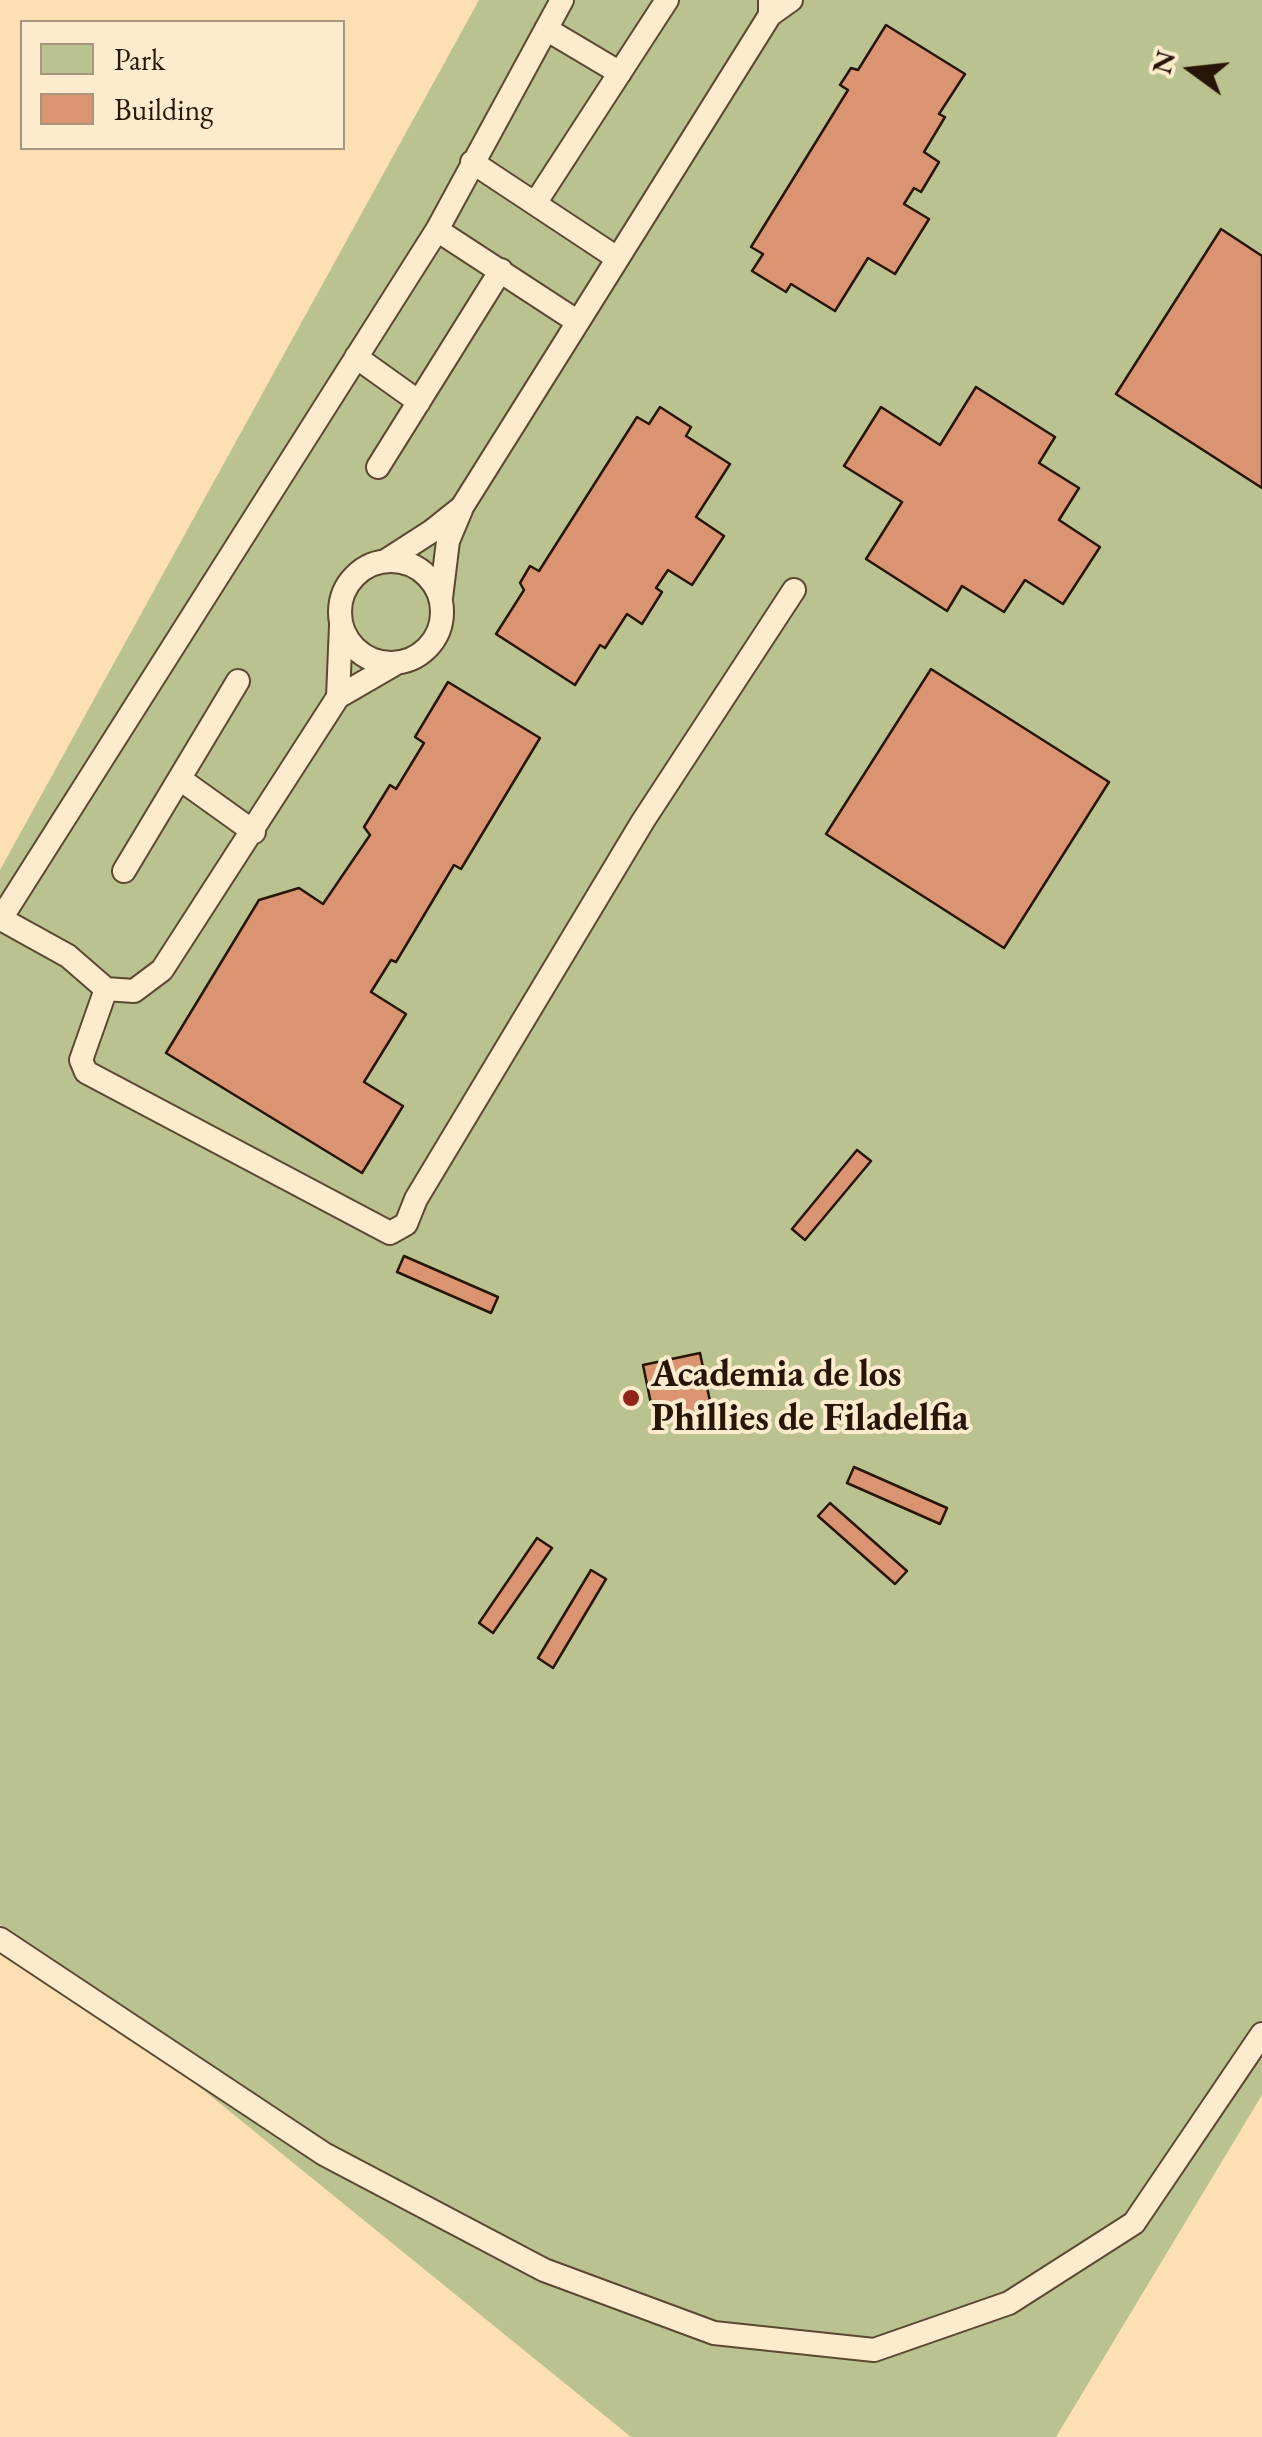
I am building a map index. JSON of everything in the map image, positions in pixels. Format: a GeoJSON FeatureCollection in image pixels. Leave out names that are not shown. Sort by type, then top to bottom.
{"type":"FeatureCollection","features":[{"type":"Feature","properties":{"kind":"lane"},"geometry":{"type":"LineString","coordinates":[[562,0],[436,230],[0,920],[68,956],[106,989],[134,991],[162,970],[338,698],[395,664],[412,659],[428,648],[438,634],[448,541],[462,507],[770,8],[791,0]]}},
{"type":"Feature","properties":{"kind":"lane"},"geometry":{"type":"LineString","coordinates":[[536,202],[668,0]]}},
{"type":"Feature","properties":{"kind":"lane"},"geometry":{"type":"LineString","coordinates":[[546,30],[620,74]]}},
{"type":"Feature","properties":{"kind":"lane"},"geometry":{"type":"LineString","coordinates":[[472,162],[617,258]]}},
{"type":"Feature","properties":{"kind":"lane"},"geometry":{"type":"LineString","coordinates":[[436,230],[578,322]]}},
{"type":"Feature","properties":{"kind":"lane"},"geometry":{"type":"LineString","coordinates":[[378,467],[501,270]]}},
{"type":"Feature","properties":{"kind":"lane"},"geometry":{"type":"LineString","coordinates":[[356,357],[419,402]]}},
{"type":"Feature","properties":{"kind":"lane"},"geometry":{"type":"LineString","coordinates":[[386,560],[432,532],[462,507]]}},
{"type":"Feature","properties":{"kind":"lane"},"geometry":{"type":"LineString","coordinates":[[338,698],[340,607],[344,590],[354,575],[369,564],[404,561],[421,569],[441,598]]}},
{"type":"Feature","properties":{"kind":"lane"},"geometry":{"type":"LineString","coordinates":[[106,989],[81,1060],[86,1072],[390,1233],[406,1224],[416,1199],[643,821],[794,590]]}},
{"type":"Feature","properties":{"kind":"lane"},"geometry":{"type":"LineString","coordinates":[[341,625],[348,642],[361,654],[377,662],[395,664]]}},
{"type":"Feature","properties":{"kind":"lane"},"geometry":{"type":"LineString","coordinates":[[124,872],[238,681]]}},
{"type":"Feature","properties":{"kind":"lane"},"geometry":{"type":"LineString","coordinates":[[180,780],[254,832]]}},
{"type":"Feature","properties":{"kind":"lane"},"geometry":{"type":"LineString","coordinates":[[0,1939],[324,2154],[544,2270],[714,2333],[874,2350],[1009,2303],[1134,2224],[1262,2034]]}},
{"type":"Feature","properties":{"kind":"green space","name":"Academia de los Phillies de Filadelfia"},"geometry":{"type":"Polygon","coordinates":[[[479,0],[1262,0],[1262,2095],[1056,2437],[631,2437],[0,1925],[0,870],[479,0]]]}},
{"type":"Feature","properties":{"kind":"building"},"geometry":{"type":"Polygon","coordinates":[[[886,25],[965,74],[939,114],[945,117],[924,152],[939,162],[921,192],[914,188],[904,204],[929,219],[895,274],[868,258],[835,311],[791,284],[786,292],[752,271],[763,254],[751,247],[848,90],[840,85],[851,68],[858,70],[886,25]]]}},
{"type":"Feature","properties":{"kind":"building"},"geometry":{"type":"Polygon","coordinates":[[[1221,229],[1262,256],[1262,488],[1116,394],[1221,229]]]}},
{"type":"Feature","properties":{"kind":"building"},"geometry":{"type":"Polygon","coordinates":[[[976,387],[1055,437],[1039,463],[1079,488],[1059,520],[1100,547],[1063,604],[1025,580],[1004,612],[962,586],[947,611],[866,559],[902,502],[844,466],[881,407],[940,445],[976,387]]]}},
{"type":"Feature","properties":{"kind":"building"},"geometry":{"type":"Polygon","coordinates":[[[660,407],[691,427],[686,436],[730,464],[696,517],[724,536],[692,585],[668,570],[656,588],[662,592],[642,624],[627,614],[605,648],[600,645],[575,685],[496,634],[524,590],[520,583],[530,566],[539,571],[637,417],[649,424],[660,407]]]}},
{"type":"Feature","properties":{"kind":"building"},"geometry":{"type":"Polygon","coordinates":[[[931,669],[1109,782],[1004,948],[826,834],[931,669]]]}},
{"type":"Feature","properties":{"kind":"building"},"geometry":{"type":"Polygon","coordinates":[[[448,682],[540,738],[461,869],[454,865],[396,962],[391,960],[371,992],[406,1014],[364,1082],[403,1106],[362,1173],[166,1053],[259,900],[299,888],[323,904],[370,835],[364,827],[390,785],[396,789],[424,743],[415,737],[448,682]]]}},
{"type":"Feature","properties":{"kind":"building"},"geometry":{"type":"Polygon","coordinates":[[[857,1150],[871,1161],[805,1240],[792,1229],[857,1150]]]}},
{"type":"Feature","properties":{"kind":"building"},"geometry":{"type":"Polygon","coordinates":[[[404,1256],[498,1297],[491,1313],[397,1272],[404,1256]]]}},
{"type":"Feature","properties":{"kind":"building"},"geometry":{"type":"Polygon","coordinates":[[[700,1353],[712,1411],[655,1423],[643,1365],[700,1353]]]}},
{"type":"Feature","properties":{"kind":"building"},"geometry":{"type":"Polygon","coordinates":[[[854,1467],[947,1508],[940,1524],[847,1483],[854,1467]]]}},
{"type":"Feature","properties":{"kind":"building"},"geometry":{"type":"Polygon","coordinates":[[[830,1503],[907,1571],[895,1584],[818,1516],[830,1503]]]}},
{"type":"Feature","properties":{"kind":"building"},"geometry":{"type":"Polygon","coordinates":[[[537,1538],[552,1548],[493,1633],[479,1623],[537,1538]]]}},
{"type":"Feature","properties":{"kind":"building"},"geometry":{"type":"Polygon","coordinates":[[[591,1570],[606,1579],[553,1668],[538,1658],[591,1570]]]}},
{"type":"Feature","properties":{"kind":"place","name":"Academia de los Phillies de Filadelfia"},"geometry":{"type":"Point","coordinates":[631,1398]}}]}
